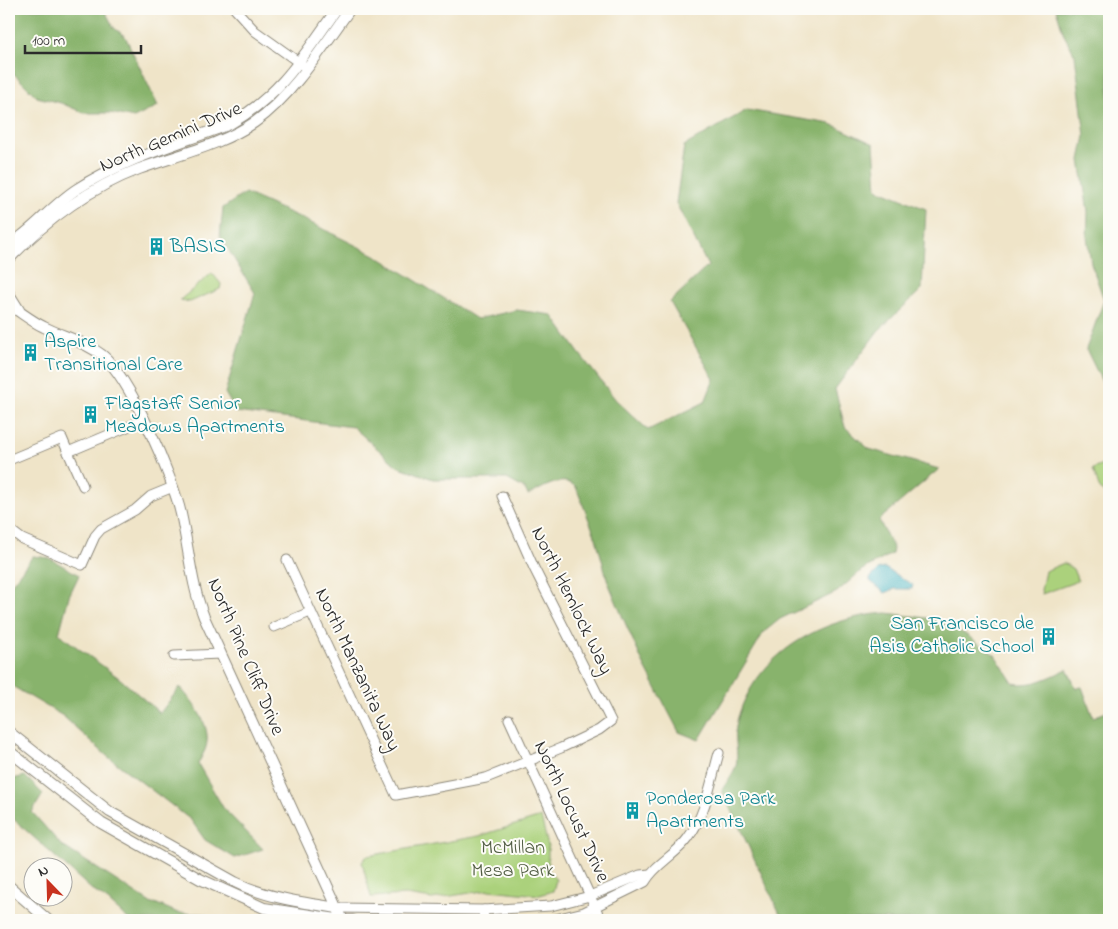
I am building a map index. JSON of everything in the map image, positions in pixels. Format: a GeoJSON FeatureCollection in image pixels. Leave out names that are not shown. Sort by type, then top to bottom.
{"type":"FeatureCollection","features":[{"type":"Feature","properties":{"kind":"street"},"geometry":{"type":"LineString","coordinates":[[235,9],[255,31],[302,65]]}},
{"type":"Feature","properties":{"kind":"street","name":"North Gemini Drive"},"geometry":{"type":"LineString","coordinates":[[9,259],[66,209],[100,187],[137,170],[228,136],[256,121],[282,97],[337,9]]}},
{"type":"Feature","properties":{"kind":"street","name":"North Gemini Drive"},"geometry":{"type":"LineString","coordinates":[[9,245],[24,235],[65,198],[104,174],[230,124],[249,114],[302,65],[350,9]]}},
{"type":"Feature","properties":{"kind":"street","name":"North Pine Cliff Drive"},"geometry":{"type":"LineString","coordinates":[[9,294],[19,311]]}},
{"type":"Feature","properties":{"kind":"street","name":"North Pine Cliff Drive"},"geometry":{"type":"LineString","coordinates":[[9,305],[44,327],[81,341],[104,356],[116,370],[144,420],[173,487],[181,513],[194,589],[220,654],[343,920]]}},
{"type":"Feature","properties":{"kind":"street"},"geometry":{"type":"LineString","coordinates":[[68,452],[144,420]]}},
{"type":"Feature","properties":{"kind":"street"},"geometry":{"type":"LineString","coordinates":[[9,460],[62,438],[83,486]]}},
{"type":"Feature","properties":{"kind":"street"},"geometry":{"type":"LineString","coordinates":[[9,529],[22,539],[82,565],[95,536],[101,528],[135,510],[152,496],[173,487]]}},
{"type":"Feature","properties":{"kind":"street","name":"North Hemlock Way"},"geometry":{"type":"LineString","coordinates":[[502,496],[534,568],[611,722],[600,730],[528,763]]}},
{"type":"Feature","properties":{"kind":"street","name":"North Manzanita Way"},"geometry":{"type":"LineString","coordinates":[[287,560],[396,795],[486,778],[528,763]]}},
{"type":"Feature","properties":{"kind":"street"},"geometry":{"type":"LineString","coordinates":[[274,627],[310,612]]}},
{"type":"Feature","properties":{"kind":"street"},"geometry":{"type":"LineString","coordinates":[[174,656],[220,654]]}},
{"type":"Feature","properties":{"kind":"street","name":"North Locust Drive"},"geometry":{"type":"LineString","coordinates":[[509,719],[601,920]]}},
{"type":"Feature","properties":{"kind":"street"},"geometry":{"type":"LineString","coordinates":[[9,732],[110,812],[243,886],[303,903],[338,908],[484,910],[551,906],[590,896],[640,875],[650,874]]}},
{"type":"Feature","properties":{"kind":"street"},"geometry":{"type":"LineString","coordinates":[[9,751],[101,823],[238,897],[264,908],[353,920]]}},
{"type":"Feature","properties":{"kind":"street"},"geometry":{"type":"LineString","coordinates":[[551,920],[584,912],[638,888],[645,882],[650,874],[688,838],[708,794],[719,753]]}},
{"type":"Feature","properties":{"kind":"street"},"geometry":{"type":"LineString","coordinates":[[9,886],[48,920]]}},
{"type":"Feature","properties":{"kind":"street"},"geometry":{"type":"LineString","coordinates":[[238,897],[243,886]]}},
{"type":"Feature","properties":{"kind":"street"},"geometry":{"type":"LineString","coordinates":[[484,910],[484,920]]}},
{"type":"Feature","properties":{"kind":"green space"},"geometry":{"type":"Polygon","coordinates":[[[9,9],[104,9],[114,28],[125,36],[158,106],[134,118],[110,113],[84,113],[61,103],[37,97],[9,69],[9,9]]]}},
{"type":"Feature","properties":{"kind":"green space"},"geometry":{"type":"Polygon","coordinates":[[[1056,9],[1109,9],[1109,396],[1086,349],[1104,300],[1091,263],[1087,237],[1088,212],[1080,160],[1085,136],[1075,55],[1064,35],[1056,9]]]}},
{"type":"Feature","properties":{"kind":"green space"},"geometry":{"type":"Polygon","coordinates":[[[747,110],[831,124],[874,144],[877,189],[926,209],[922,289],[878,331],[835,389],[845,427],[869,449],[939,469],[879,520],[893,548],[892,554],[862,570],[837,592],[780,619],[764,632],[699,740],[679,732],[643,663],[608,582],[596,538],[576,487],[571,483],[553,483],[528,495],[525,489],[507,479],[433,479],[397,466],[353,427],[236,412],[225,393],[255,293],[220,236],[223,208],[245,193],[299,217],[375,255],[477,319],[517,310],[552,315],[616,400],[648,430],[705,402],[714,379],[670,302],[708,266],[676,203],[684,146],[747,110]]]}},
{"type":"Feature","properties":{"kind":"green space"},"geometry":{"type":"Polygon","coordinates":[[[212,273],[221,284],[220,289],[190,302],[180,300],[212,273]]]}},
{"type":"Feature","properties":{"kind":"green space"},"geometry":{"type":"Polygon","coordinates":[[[1109,462],[1109,500],[1099,487],[1093,469],[1109,462]]]}},
{"type":"Feature","properties":{"kind":"green space"},"geometry":{"type":"Polygon","coordinates":[[[33,556],[49,558],[79,575],[69,596],[59,634],[119,678],[160,713],[180,687],[185,693],[201,716],[207,733],[205,750],[198,764],[224,809],[263,849],[235,858],[205,840],[191,820],[107,756],[63,716],[12,686],[9,679],[9,582],[12,583],[33,556]]]}},
{"type":"Feature","properties":{"kind":"green space"},"geometry":{"type":"Polygon","coordinates":[[[1064,563],[1073,569],[1078,581],[1042,594],[1041,590],[1045,571],[1064,563]]]}},
{"type":"Feature","properties":{"kind":"green space"},"geometry":{"type":"Polygon","coordinates":[[[887,613],[935,619],[965,634],[995,655],[1013,683],[1027,684],[1048,678],[1067,669],[1076,688],[1082,687],[1093,717],[1109,711],[1109,920],[783,920],[722,790],[736,766],[737,721],[746,697],[759,676],[775,658],[794,643],[816,631],[839,622],[887,613]]]}},
{"type":"Feature","properties":{"kind":"green space"},"geometry":{"type":"Polygon","coordinates":[[[25,776],[43,794],[32,812],[61,845],[152,904],[155,903],[178,913],[203,914],[218,920],[129,920],[72,872],[72,856],[54,856],[9,815],[9,780],[25,776]]]}},
{"type":"Feature","properties":{"kind":"green space","name":"McMillan Mesa Park"},"geometry":{"type":"Polygon","coordinates":[[[541,817],[548,846],[548,869],[556,880],[553,891],[540,895],[489,890],[432,899],[406,895],[371,897],[362,862],[367,856],[479,836],[541,817]]]}},
{"type":"Feature","properties":{"kind":"water"},"geometry":{"type":"Polygon","coordinates":[[[885,568],[913,585],[912,589],[895,589],[885,593],[870,581],[870,578],[879,569],[885,568]]]}},
{"type":"Feature","properties":{"kind":"place","name":"BASIS"},"geometry":{"type":"Point","coordinates":[156,247]}},
{"type":"Feature","properties":{"kind":"place","name":"Aspire Transitional Care"},"geometry":{"type":"Point","coordinates":[30,353]}},
{"type":"Feature","properties":{"kind":"place","name":"Flagstaff Senior Meadows Apartments"},"geometry":{"type":"Point","coordinates":[91,415]}},
{"type":"Feature","properties":{"kind":"place","name":"San Francisco de Asis Catholic School"},"geometry":{"type":"Point","coordinates":[1048,636]}},
{"type":"Feature","properties":{"kind":"place","name":"Ponderosa Park Apartments"},"geometry":{"type":"Point","coordinates":[632,811]}}]}
